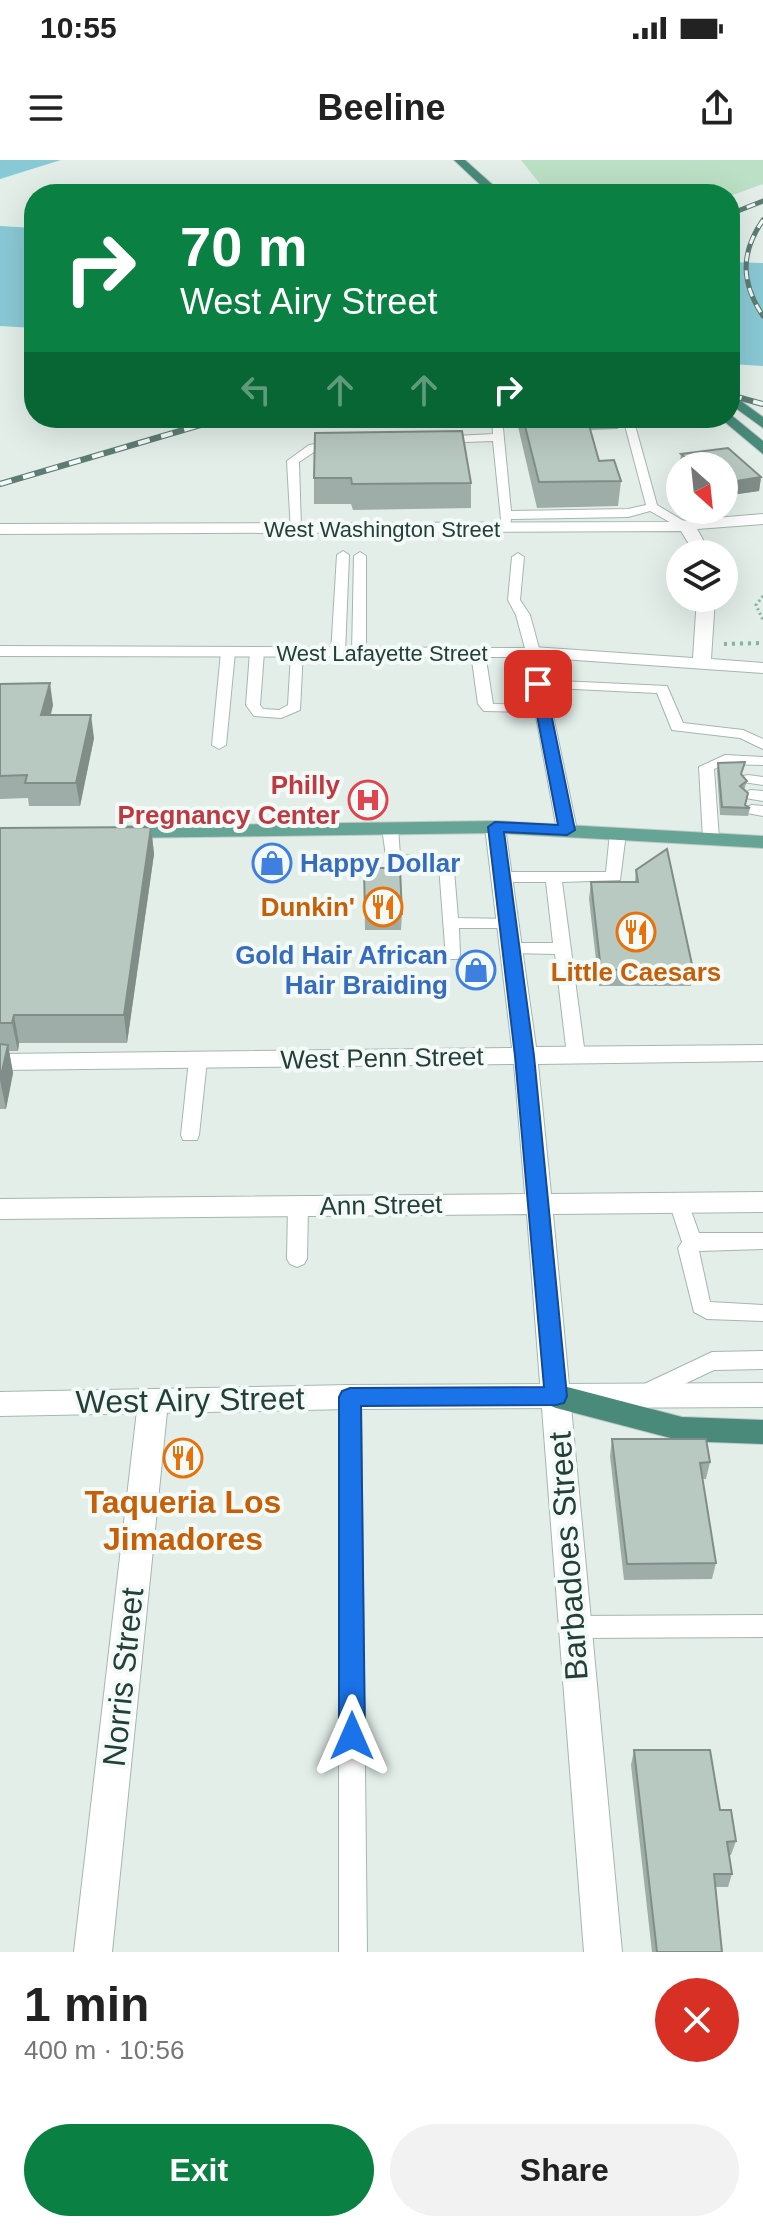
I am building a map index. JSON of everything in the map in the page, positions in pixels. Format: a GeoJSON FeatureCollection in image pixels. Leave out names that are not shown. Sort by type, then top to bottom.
{"type":"FeatureCollection","features":[{"type":"Feature","properties":{"kind":"highway"},"geometry":{"type":"LineString","coordinates":[[459,160],[486,184]]}},
{"type":"Feature","properties":{"kind":"highway"},"geometry":{"type":"LineString","coordinates":[[449,168],[466,184]]}},
{"type":"Feature","properties":{"kind":"highway"},"geometry":{"type":"LineString","coordinates":[[740,405],[763,424]]}},
{"type":"Feature","properties":{"kind":"highway"},"geometry":{"type":"LineString","coordinates":[[739,428],[763,449]]}},
{"type":"Feature","properties":{"kind":"highway"},"geometry":{"type":"LineString","coordinates":[[556,1396],[682,1429],[763,1432]]}},
{"type":"Feature","properties":{"kind":"main road"},"geometry":{"type":"LineString","coordinates":[[94,832],[495,827],[763,842]]}},
{"type":"Feature","properties":{"kind":"street","name":"West Washington Street"},"geometry":{"type":"LineString","coordinates":[[0,529],[295,529],[506,522],[686,526],[763,519]]}},
{"type":"Feature","properties":{"kind":"street"},"geometry":{"type":"LineString","coordinates":[[686,526],[697,540]]}},
{"type":"Feature","properties":{"kind":"street"},"geometry":{"type":"LineString","coordinates":[[702,664],[705,612]]}},
{"type":"Feature","properties":{"kind":"street","name":"West Lafayette Street"},"geometry":{"type":"LineString","coordinates":[[0,651],[533,652],[763,668]]}},
{"type":"Feature","properties":{"kind":"street"},"geometry":{"type":"LineString","coordinates":[[533,652],[567,830]]}},
{"type":"Feature","properties":{"kind":"street","name":"Barbadoes Street"},"geometry":{"type":"LineString","coordinates":[[495,827],[525,1056],[603,1952]]}},
{"type":"Feature","properties":{"kind":"street","name":"West Penn Street"},"geometry":{"type":"LineString","coordinates":[[0,1062],[763,1053]]}},
{"type":"Feature","properties":{"kind":"street","name":"Ann Street"},"geometry":{"type":"LineString","coordinates":[[0,1209],[763,1202]]}},
{"type":"Feature","properties":{"kind":"street","name":"West Airy Street"},"geometry":{"type":"LineString","coordinates":[[0,1404],[350,1397],[763,1395]]}},
{"type":"Feature","properties":{"kind":"street","name":"Norris Street"},"geometry":{"type":"LineString","coordinates":[[93,1952],[153,1402]]}},
{"type":"Feature","properties":{"kind":"lane"},"geometry":{"type":"LineString","coordinates":[[498,428],[506,522],[628,513],[652,507],[686,526]]}},
{"type":"Feature","properties":{"kind":"lane"},"geometry":{"type":"LineString","coordinates":[[631,428],[652,507]]}},
{"type":"Feature","properties":{"kind":"lane"},"geometry":{"type":"LineString","coordinates":[[419,441],[499,437]]}},
{"type":"Feature","properties":{"kind":"lane"},"geometry":{"type":"LineString","coordinates":[[295,529],[293,461],[303,451],[323,443],[355,443]]}},
{"type":"Feature","properties":{"kind":"lane"},"geometry":{"type":"LineString","coordinates":[[338,653],[343,555]]}},
{"type":"Feature","properties":{"kind":"lane"},"geometry":{"type":"LineString","coordinates":[[359,653],[360,556]]}},
{"type":"Feature","properties":{"kind":"lane"},"geometry":{"type":"LineString","coordinates":[[518,557],[514,600],[523,615],[533,652]]}},
{"type":"Feature","properties":{"kind":"lane"},"geometry":{"type":"LineString","coordinates":[[219,745],[228,652]]}},
{"type":"Feature","properties":{"kind":"lane"},"geometry":{"type":"LineString","coordinates":[[257,652],[253,705],[259,713],[269,715],[295,707],[298,653]]}},
{"type":"Feature","properties":{"kind":"lane"},"geometry":{"type":"LineString","coordinates":[[478,653],[485,704],[489,708],[543,709]]}},
{"type":"Feature","properties":{"kind":"lane"},"geometry":{"type":"LineString","coordinates":[[660,661],[662,689],[677,727],[743,734],[763,745]]}},
{"type":"Feature","properties":{"kind":"lane"},"geometry":{"type":"LineString","coordinates":[[538,684],[662,689]]}},
{"type":"Feature","properties":{"kind":"lane"},"geometry":{"type":"LineString","coordinates":[[711,839],[714,793],[706,767],[714,762],[763,761]]}},
{"type":"Feature","properties":{"kind":"lane"},"geometry":{"type":"LineString","coordinates":[[390,828],[393,860],[447,861],[452,955]]}},
{"type":"Feature","properties":{"kind":"lane"},"geometry":{"type":"LineString","coordinates":[[502,877],[614,877],[618,833]]}},
{"type":"Feature","properties":{"kind":"lane"},"geometry":{"type":"LineString","coordinates":[[553,877],[576,1055]]}},
{"type":"Feature","properties":{"kind":"lane"},"geometry":{"type":"LineString","coordinates":[[451,923],[508,924]]}},
{"type":"Feature","properties":{"kind":"lane"},"geometry":{"type":"LineString","coordinates":[[511,948],[563,949]]}},
{"type":"Feature","properties":{"kind":"lane"},"geometry":{"type":"LineString","coordinates":[[190,1135],[198,1060]]}},
{"type":"Feature","properties":{"kind":"lane"},"geometry":{"type":"LineString","coordinates":[[679,1202],[692,1243]]}},
{"type":"Feature","properties":{"kind":"lane"},"geometry":{"type":"LineString","coordinates":[[297,1259],[298,1206]]}},
{"type":"Feature","properties":{"kind":"lane"},"geometry":{"type":"LineString","coordinates":[[763,1241],[692,1243],[688,1248],[701,1306],[707,1311],[763,1313]]}},
{"type":"Feature","properties":{"kind":"lane"},"geometry":{"type":"LineString","coordinates":[[640,1396],[712,1361],[763,1360]]}},
{"type":"Feature","properties":{"kind":"lane"},"geometry":{"type":"LineString","coordinates":[[350,1397],[353,1952]]}},
{"type":"Feature","properties":{"kind":"lane"},"geometry":{"type":"LineString","coordinates":[[573,1627],[763,1626]]}},
{"type":"Feature","properties":{"kind":"path"},"geometry":{"type":"LineString","coordinates":[[763,596],[756,605],[763,620]]}},
{"type":"Feature","properties":{"kind":"green space"},"geometry":{"type":"Polygon","coordinates":[[[521,160],[763,160],[763,184],[740,192],[740,184],[540,184],[521,160]]]}},
{"type":"Feature","properties":{"kind":"water"},"geometry":{"type":"Polygon","coordinates":[[[0,160],[61,160],[0,179],[0,160]]]}},
{"type":"Feature","properties":{"kind":"water"},"geometry":{"type":"Polygon","coordinates":[[[0,226],[24,227],[24,327],[0,326],[0,226]]]}},
{"type":"Feature","properties":{"kind":"water"},"geometry":{"type":"Polygon","coordinates":[[[740,262],[763,263],[763,366],[740,365],[740,262]]]}},
{"type":"Feature","properties":{"kind":"building"},"geometry":{"type":"Polygon","coordinates":[[[526,428],[590,428],[599,461],[614,460],[621,481],[539,482],[526,428]]]}},
{"type":"Feature","properties":{"kind":"building"},"geometry":{"type":"Polygon","coordinates":[[[462,431],[471,483],[352,484],[351,478],[314,478],[315,433],[462,431]]]}},
{"type":"Feature","properties":{"kind":"building"},"geometry":{"type":"Polygon","coordinates":[[[728,448],[733,452],[697,452],[728,448]]]}},
{"type":"Feature","properties":{"kind":"building"},"geometry":{"type":"Polygon","coordinates":[[[738,457],[761,477],[738,481],[738,457]]]}},
{"type":"Feature","properties":{"kind":"building"},"geometry":{"type":"Polygon","coordinates":[[[50,683],[41,715],[91,715],[76,783],[25,783],[27,775],[0,776],[0,684],[50,683]]]}},
{"type":"Feature","properties":{"kind":"building"},"geometry":{"type":"Polygon","coordinates":[[[745,762],[741,774],[747,781],[740,786],[748,793],[745,805],[750,808],[722,807],[718,763],[745,762]]]}},
{"type":"Feature","properties":{"kind":"building"},"geometry":{"type":"Polygon","coordinates":[[[151,827],[124,1015],[14,1015],[12,1023],[0,1023],[0,828],[151,827]]]}},
{"type":"Feature","properties":{"kind":"building"},"geometry":{"type":"Polygon","coordinates":[[[667,849],[693,969],[601,970],[591,882],[638,882],[636,870],[667,849]]]}},
{"type":"Feature","properties":{"kind":"building","name":"Dunkin'"},"geometry":{"type":"Polygon","coordinates":[[[364,868],[400,868],[402,914],[365,914],[364,868]]]}},
{"type":"Feature","properties":{"kind":"building"},"geometry":{"type":"Polygon","coordinates":[[[0,1044],[8,1045],[0,1080],[0,1044]]]}},
{"type":"Feature","properties":{"kind":"building"},"geometry":{"type":"Polygon","coordinates":[[[612,1439],[706,1439],[710,1462],[700,1463],[716,1563],[627,1564],[612,1439]]]}},
{"type":"Feature","properties":{"kind":"building"},"geometry":{"type":"Polygon","coordinates":[[[634,1750],[710,1750],[720,1810],[731,1810],[736,1841],[727,1842],[732,1874],[714,1874],[722,1952],[657,1952],[634,1750]]]}},
{"type":"Feature","properties":{"kind":"railway"},"geometry":{"type":"LineString","coordinates":[[740,210],[763,201]]}},
{"type":"Feature","properties":{"kind":"railway"},"geometry":{"type":"LineString","coordinates":[[763,220],[750,244],[746,268],[750,292],[763,316]]}},
{"type":"Feature","properties":{"kind":"railway"},"geometry":{"type":"LineString","coordinates":[[740,398],[763,404]]}},
{"type":"Feature","properties":{"kind":"railway"},"geometry":{"type":"LineString","coordinates":[[0,484],[190,428]]}},
{"type":"Feature","properties":{"kind":"place","name":"Philly Pregnancy Center"},"geometry":{"type":"Point","coordinates":[368,800]}},
{"type":"Feature","properties":{"kind":"place","name":"Happy Dollar"},"geometry":{"type":"Point","coordinates":[272,863]}},
{"type":"Feature","properties":{"kind":"place","name":"Dunkin'"},"geometry":{"type":"Point","coordinates":[383,907]}},
{"type":"Feature","properties":{"kind":"place","name":"Little Caesars"},"geometry":{"type":"Point","coordinates":[636,932]}},
{"type":"Feature","properties":{"kind":"place","name":"Gold Hair African Hair Braiding"},"geometry":{"type":"Point","coordinates":[476,970]}},
{"type":"Feature","properties":{"kind":"place","name":"Taqueria Los Jimadores"},"geometry":{"type":"Point","coordinates":[183,1458]}},
{"type":"Feature","properties":{"kind":"route"},"geometry":{"type":"LineString","coordinates":[[352,1736],[350,1397],[556,1396],[525,1056],[495,827],[567,830],[538,684]]}}]}
